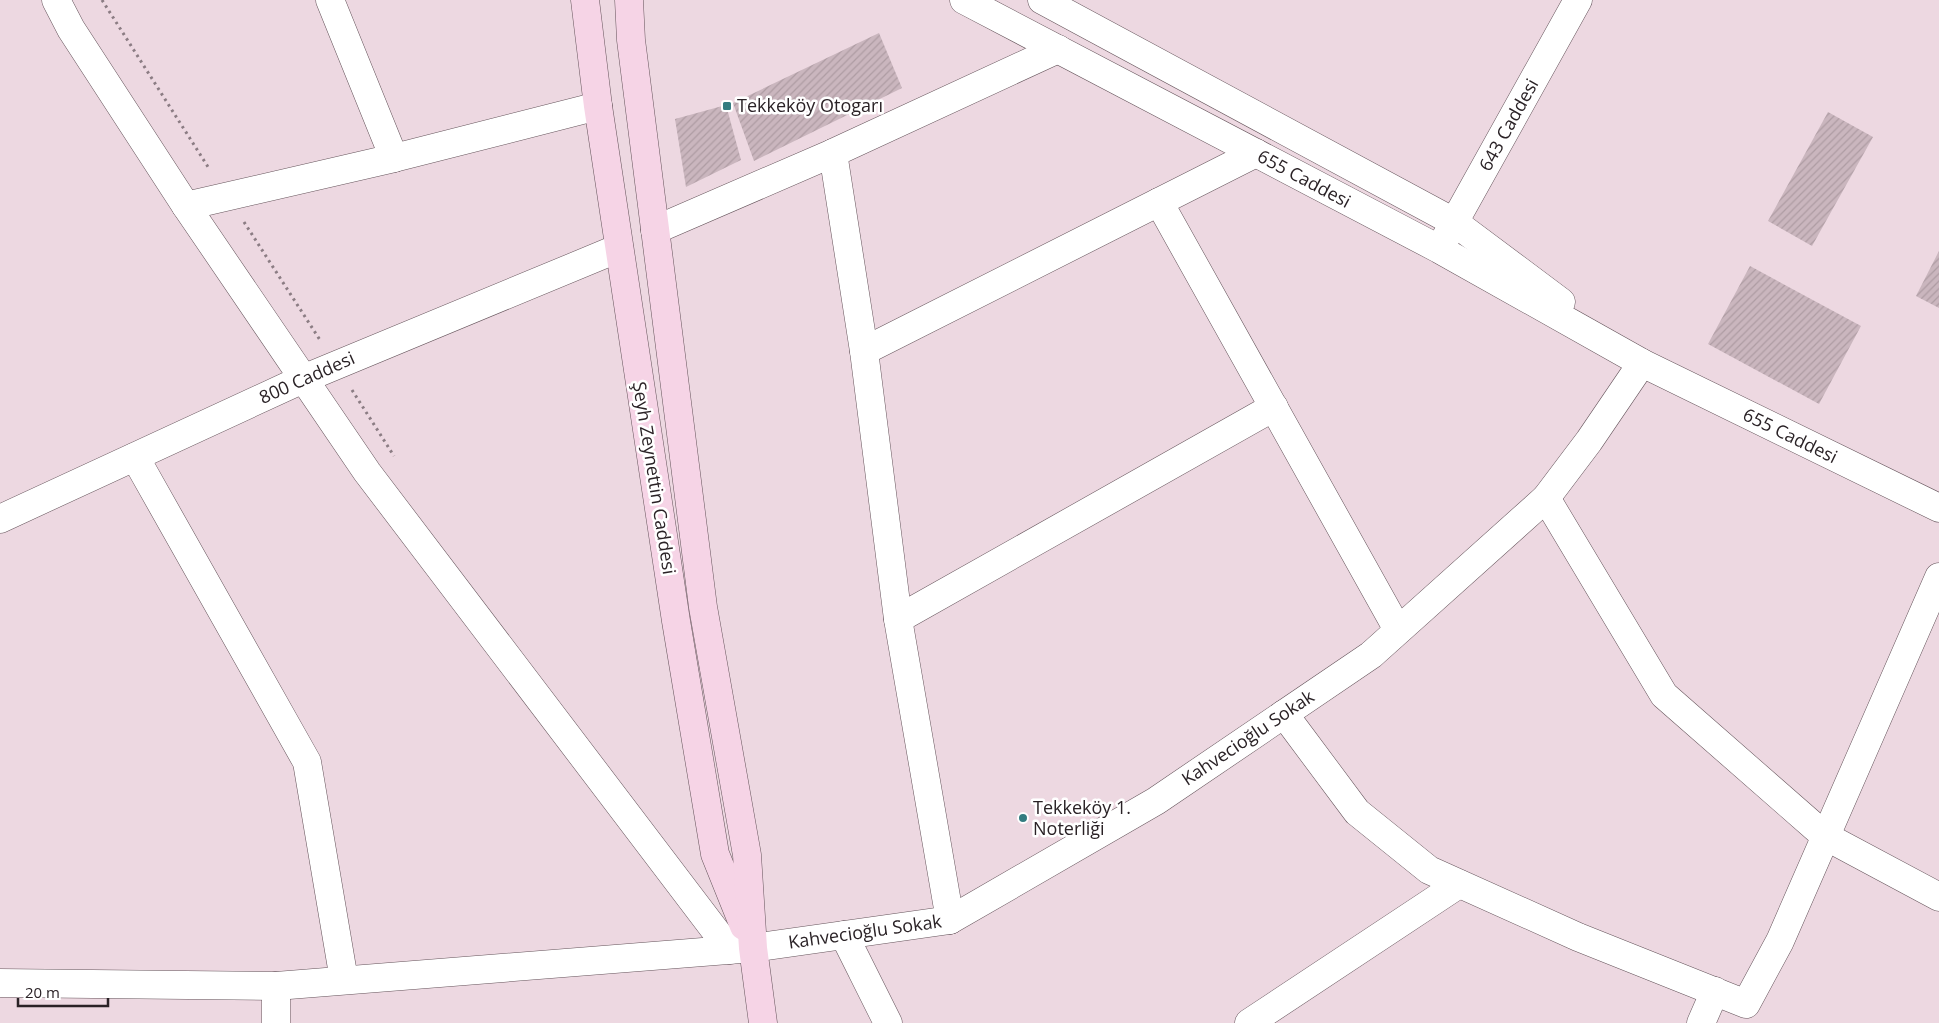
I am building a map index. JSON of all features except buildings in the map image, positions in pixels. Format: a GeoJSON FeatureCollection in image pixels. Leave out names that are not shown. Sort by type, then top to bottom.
{"type":"FeatureCollection","features":[{"type":"Feature","properties":{"kind":"main road","name":"Şeyh Zeynettin Caddesi"},"geometry":{"type":"LineString","coordinates":[[585,0],[598,106],[619,248],[676,621],[715,854],[763,1023]]}},
{"type":"Feature","properties":{"kind":"main road","name":"Şeyh Zeynettin Caddesi"},"geometry":{"type":"LineString","coordinates":[[630,0],[630,40],[703,607],[747,855],[742,949]]}},
{"type":"Feature","properties":{"kind":"street"},"geometry":{"type":"LineString","coordinates":[[56,0],[71,30],[186,206],[367,472],[742,949]]}},
{"type":"Feature","properties":{"kind":"street"},"geometry":{"type":"LineString","coordinates":[[330,0],[394,158]]}},
{"type":"Feature","properties":{"kind":"street","name":"655 Caddesi"},"geometry":{"type":"LineString","coordinates":[[964,0],[1439,250],[1642,364],[1939,508]]}},
{"type":"Feature","properties":{"kind":"street","name":"655 Caddesi"},"geometry":{"type":"LineString","coordinates":[[1042,0],[1454,222],[1642,364]]}},
{"type":"Feature","properties":{"kind":"street","name":"643 Caddesi"},"geometry":{"type":"LineString","coordinates":[[1439,250],[1578,0]]}},
{"type":"Feature","properties":{"kind":"street"},"geometry":{"type":"LineString","coordinates":[[655,230],[833,152],[1058,49]]}},
{"type":"Feature","properties":{"kind":"street"},"geometry":{"type":"LineString","coordinates":[[186,206],[394,158],[598,106]]}},
{"type":"Feature","properties":{"kind":"street"},"geometry":{"type":"LineString","coordinates":[[833,152],[864,351],[898,619],[950,920]]}},
{"type":"Feature","properties":{"kind":"street"},"geometry":{"type":"LineString","coordinates":[[864,351],[1256,153]]}},
{"type":"Feature","properties":{"kind":"street"},"geometry":{"type":"LineString","coordinates":[[1159,202],[1398,630]]}},
{"type":"Feature","properties":{"kind":"street","name":"800 Caddesi"},"geometry":{"type":"LineString","coordinates":[[0,519],[303,378],[619,248]]}},
{"type":"Feature","properties":{"kind":"street","name":"Kahvecioğlu Sokak"},"geometry":{"type":"LineString","coordinates":[[0,983],[276,986],[742,949],[950,920],[1156,801],[1371,655],[1546,498],[1589,441],[1642,364]]}},
{"type":"Feature","properties":{"kind":"street"},"geometry":{"type":"LineString","coordinates":[[898,619],[1274,407]]}},
{"type":"Feature","properties":{"kind":"street"},"geometry":{"type":"LineString","coordinates":[[135,456],[307,762],[344,980]]}},
{"type":"Feature","properties":{"kind":"street"},"geometry":{"type":"LineString","coordinates":[[1546,498],[1664,695],[1824,836],[1939,897]]}},
{"type":"Feature","properties":{"kind":"street"},"geometry":{"type":"LineString","coordinates":[[1284,714],[1357,812],[1429,870],[1578,937],[1746,1004],[1780,941],[1824,836],[1939,577]]}},
{"type":"Feature","properties":{"kind":"street"},"geometry":{"type":"LineString","coordinates":[[1253,1022],[1459,884]]}},
{"type":"Feature","properties":{"kind":"street"},"geometry":{"type":"LineString","coordinates":[[844,935],[888,1023]]}},
{"type":"Feature","properties":{"kind":"street"},"geometry":{"type":"LineString","coordinates":[[276,986],[276,1023]]}},
{"type":"Feature","properties":{"kind":"street"},"geometry":{"type":"LineString","coordinates":[[1701,1023],[1715,991]]}},
{"type":"Feature","properties":{"kind":"path"},"geometry":{"type":"LineString","coordinates":[[102,0],[398,462]]}},
{"type":"Feature","properties":{"kind":"place","name":"Tekkeköy Otogarı"},"geometry":{"type":"Point","coordinates":[727,106]}},
{"type":"Feature","properties":{"kind":"place","name":"Tekkeköy 1. Noterliği"},"geometry":{"type":"Point","coordinates":[1023,818]}}]}
